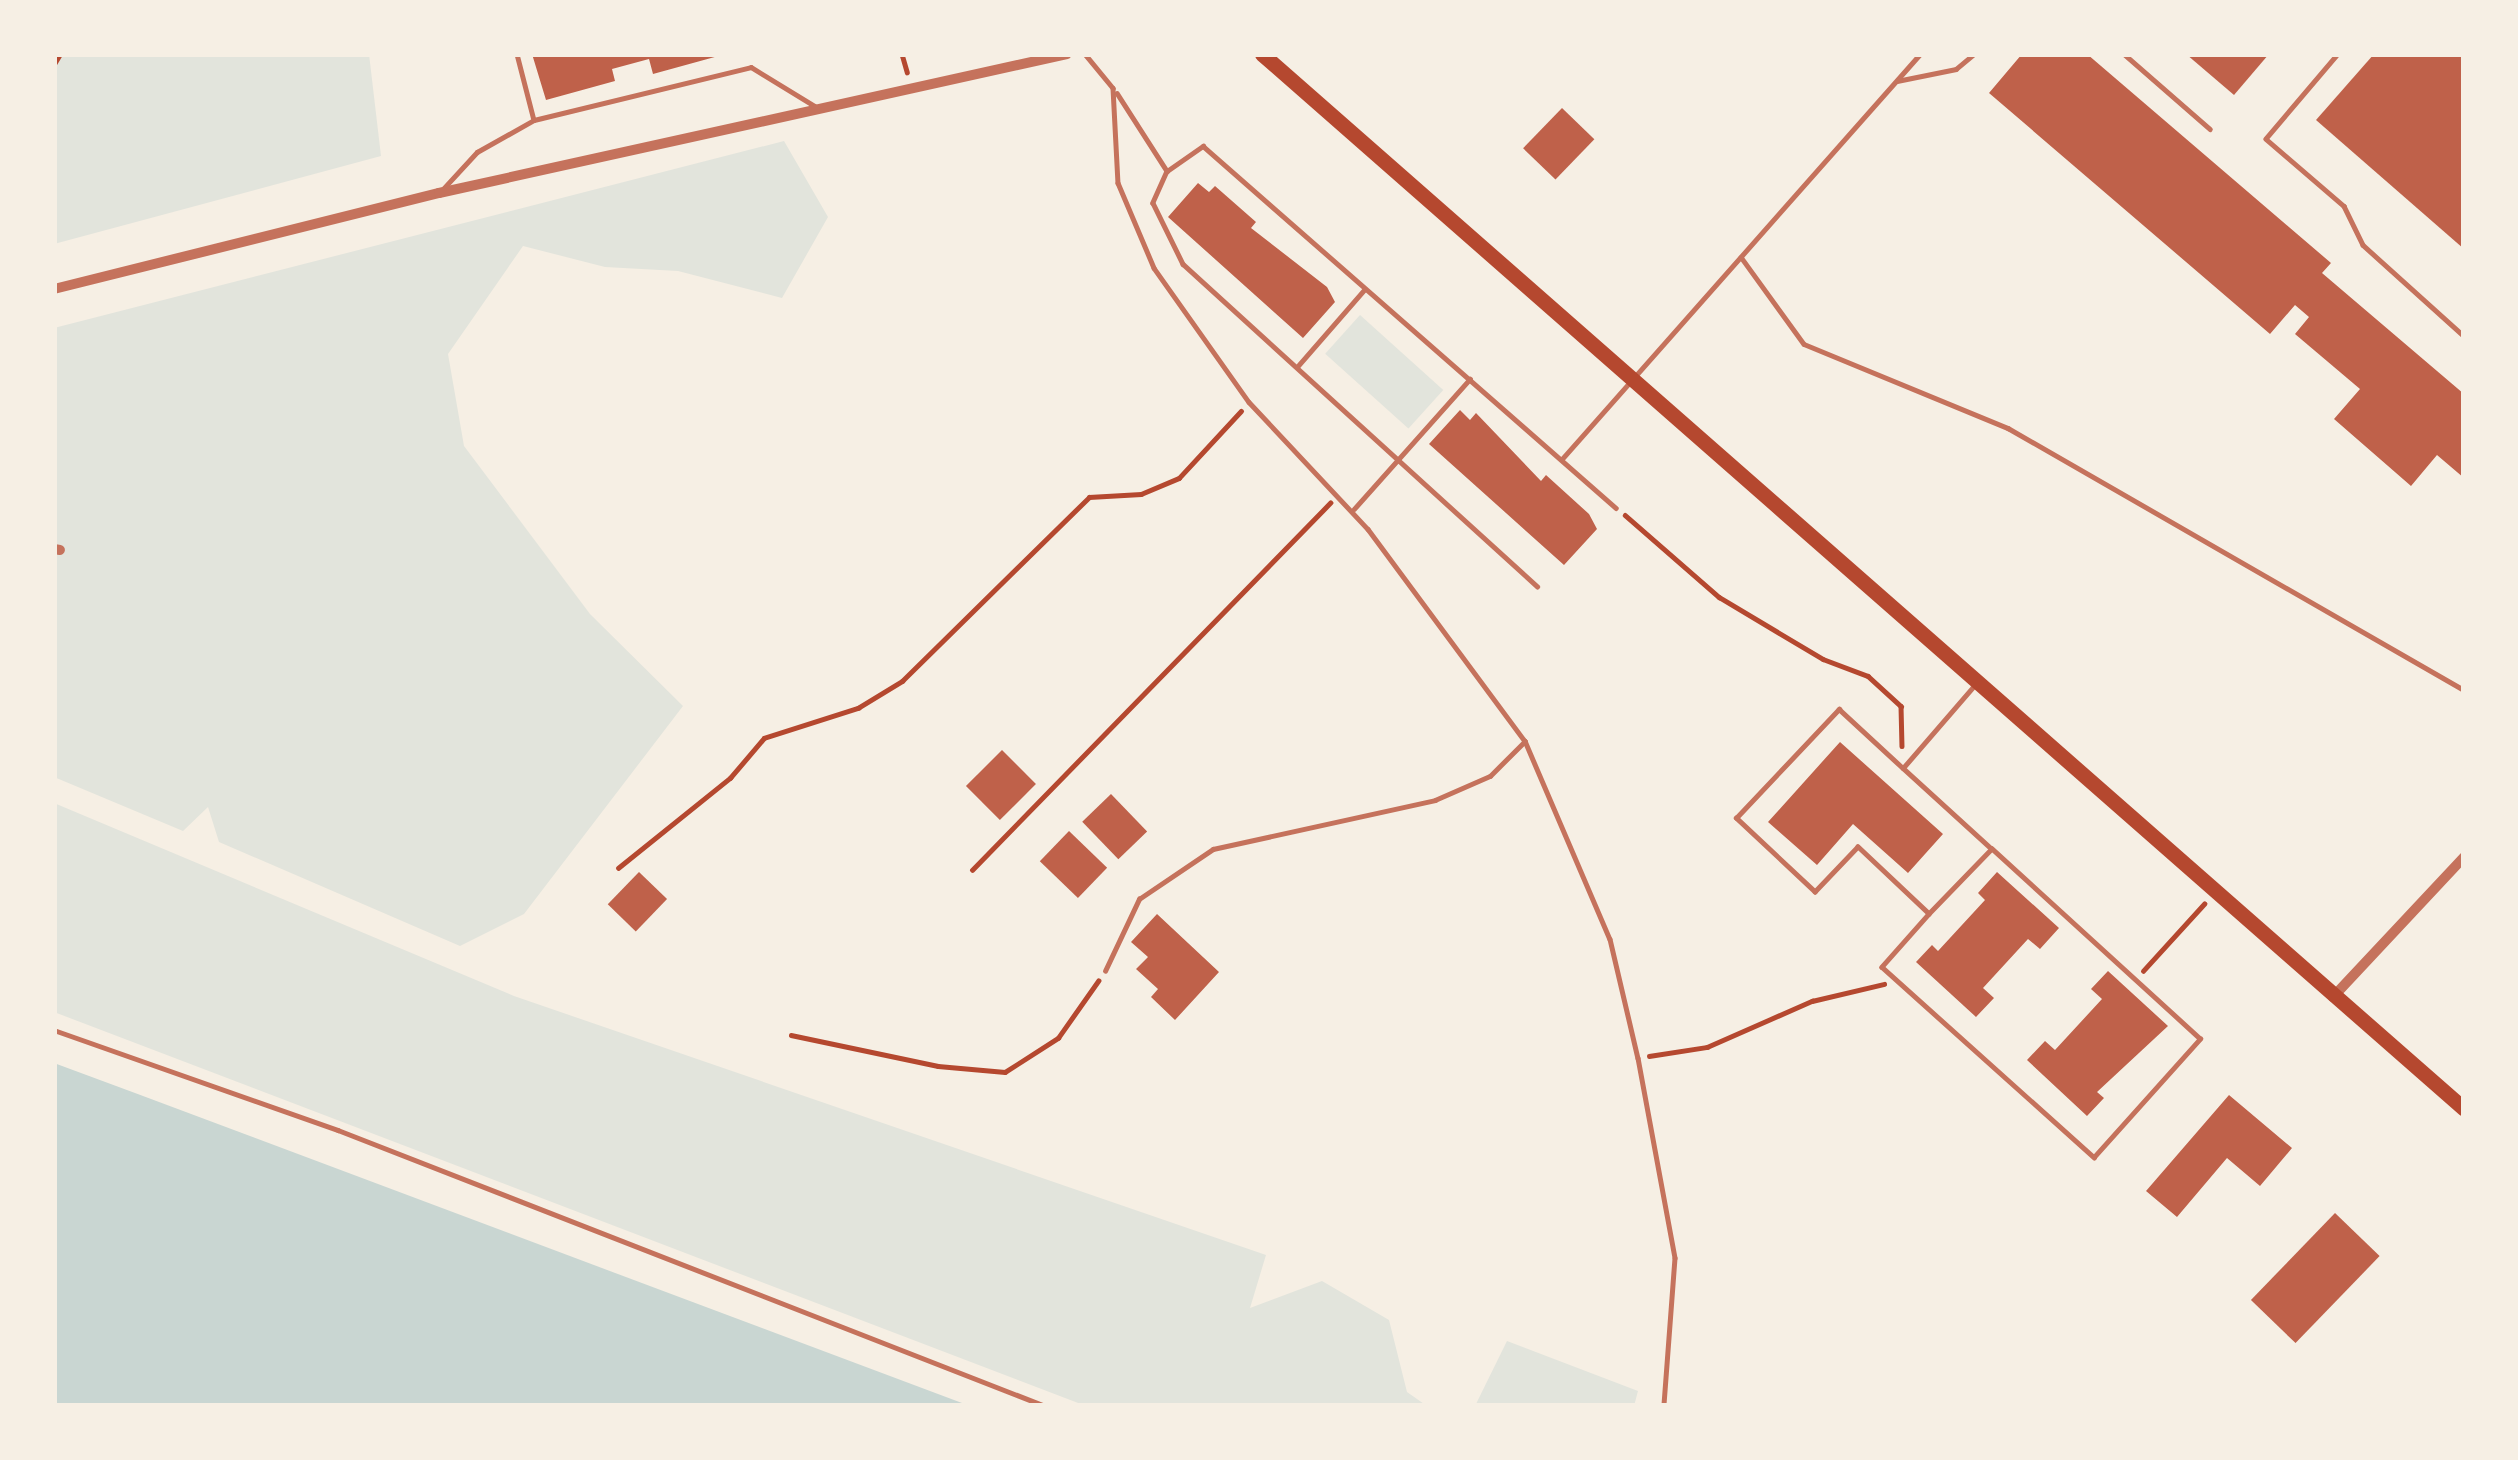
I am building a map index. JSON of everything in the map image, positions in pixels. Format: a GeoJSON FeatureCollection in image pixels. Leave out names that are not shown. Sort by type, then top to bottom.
{"type":"FeatureCollection","features":[{"type":"Feature","properties":{"kind":"main road"},"geometry":{"type":"LineString","coordinates":[[1262,54],[2464,1109]]}},
{"type":"Feature","properties":{"kind":"street"},"geometry":{"type":"LineString","coordinates":[[54,289],[439,193],[1067,54]]}},
{"type":"Feature","properties":{"kind":"street"},"geometry":{"type":"LineString","coordinates":[[2333,998],[2464,857]]}},
{"type":"Feature","properties":{"kind":"lane"},"geometry":{"type":"LineString","coordinates":[[517,54],[534,120]]}},
{"type":"Feature","properties":{"kind":"lane"},"geometry":{"type":"LineString","coordinates":[[748,54],[752,67],[823,111]]}},
{"type":"Feature","properties":{"kind":"lane"},"geometry":{"type":"LineString","coordinates":[[1085,54],[1167,171]]}},
{"type":"Feature","properties":{"kind":"lane"},"geometry":{"type":"LineString","coordinates":[[1562,460],[1920,54]]}},
{"type":"Feature","properties":{"kind":"lane"},"geometry":{"type":"LineString","coordinates":[[1897,81],[1956,69],[1974,54]]}},
{"type":"Feature","properties":{"kind":"lane"},"geometry":{"type":"LineString","coordinates":[[2124,54],[2210,129]]}},
{"type":"Feature","properties":{"kind":"lane"},"geometry":{"type":"LineString","coordinates":[[2338,54],[2266,139],[2344,206],[2363,245],[2464,336]]}},
{"type":"Feature","properties":{"kind":"lane"},"geometry":{"type":"LineString","coordinates":[[439,193],[477,152],[534,120],[752,67]]}},
{"type":"Feature","properties":{"kind":"lane"},"geometry":{"type":"LineString","coordinates":[[1113,88],[1118,183],[1154,268],[1249,402],[1352,511],[1525,741],[1610,939],[1638,1058],[1675,1258],[1664,1406]]}},
{"type":"Feature","properties":{"kind":"lane"},"geometry":{"type":"LineString","coordinates":[[1537,586],[1170,244],[1153,202],[1167,171],[1203,146],[1616,508]]}},
{"type":"Feature","properties":{"kind":"lane"},"geometry":{"type":"LineString","coordinates":[[1741,256],[1804,344],[2008,428],[2464,690]]}},
{"type":"Feature","properties":{"kind":"lane"},"geometry":{"type":"LineString","coordinates":[[1297,367],[1365,288]]}},
{"type":"Feature","properties":{"kind":"lane"},"geometry":{"type":"LineString","coordinates":[[1352,511],[1470,379]]}},
{"type":"Feature","properties":{"kind":"lane"},"geometry":{"type":"LineString","coordinates":[[1903,768],[1977,683]]}},
{"type":"Feature","properties":{"kind":"lane"},"geometry":{"type":"LineString","coordinates":[[1929,914],[1858,847],[1815,892],[1736,818],[1839,709],[2200,1039],[2094,1157],[1882,968],[1992,849]]}},
{"type":"Feature","properties":{"kind":"lane"},"geometry":{"type":"LineString","coordinates":[[1105,971],[1139,899],[1213,849],[1435,800],[1490,776],[1525,741]]}},
{"type":"Feature","properties":{"kind":"lane"},"geometry":{"type":"LineString","coordinates":[[54,1030],[338,1130],[1045,1406]]}},
{"type":"Feature","properties":{"kind":"path"},"geometry":{"type":"LineString","coordinates":[[54,64],[60,54]]}},
{"type":"Feature","properties":{"kind":"path"},"geometry":{"type":"LineString","coordinates":[[618,868],[730,778],[764,738],[858,708],[902,681],[1089,497],[1141,494],[1179,478],[1249,402]]}},
{"type":"Feature","properties":{"kind":"path"},"geometry":{"type":"LineString","coordinates":[[972,870],[1339,496]]}},
{"type":"Feature","properties":{"kind":"path"},"geometry":{"type":"LineString","coordinates":[[1616,508],[1719,597],[1823,659],[1868,676],[1901,706],[1903,768]]}},
{"type":"Feature","properties":{"kind":"path"},"geometry":{"type":"LineString","coordinates":[[2135,980],[2214,892]]}},
{"type":"Feature","properties":{"kind":"path"},"geometry":{"type":"LineString","coordinates":[[791,1035],[938,1066],[1006,1072],[1058,1038],[1105,971]]}},
{"type":"Feature","properties":{"kind":"path"},"geometry":{"type":"LineString","coordinates":[[1638,1058],[1708,1047],[1812,1001],[1897,981]]}},
{"type":"Feature","properties":{"kind":"shaded area"},"geometry":{"type":"Polygon","coordinates":[[[54,54],[369,54],[381,156],[54,244],[54,54]]]}},
{"type":"Feature","properties":{"kind":"shaded area"},"geometry":{"type":"Polygon","coordinates":[[[784,141],[828,217],[782,298],[678,271],[605,267],[523,246],[448,354],[464,446],[590,614],[683,706],[524,914],[460,946],[219,842],[208,807],[183,831],[54,777],[54,328],[784,141]]]}},
{"type":"Feature","properties":{"kind":"shaded area"},"geometry":{"type":"Polygon","coordinates":[[[1360,315],[1443,390],[1408,429],[1325,354],[1360,315]]]}},
{"type":"Feature","properties":{"kind":"shaded area"},"geometry":{"type":"Polygon","coordinates":[[[54,803],[514,996],[1266,1255],[1250,1308],[1322,1281],[1389,1320],[1407,1392],[1427,1406],[1086,1406],[54,1012],[54,803]]]}},
{"type":"Feature","properties":{"kind":"shaded area"},"geometry":{"type":"Polygon","coordinates":[[[54,1063],[135,1093],[970,1406],[54,1406],[54,1063]]]}},
{"type":"Feature","properties":{"kind":"shaded area"},"geometry":{"type":"Polygon","coordinates":[[[1507,1341],[1638,1391],[1634,1406],[1475,1406],[1507,1341]]]}},
{"type":"Feature","properties":{"kind":"building"},"geometry":{"type":"Polygon","coordinates":[[[532,54],[722,55],[653,74],[649,59],[612,69],[615,81],[546,100],[532,54]]]}},
{"type":"Feature","properties":{"kind":"building"},"geometry":{"type":"Polygon","coordinates":[[[2022,54],[2087,54],[2331,263],[2322,273],[2464,394],[2464,478],[2437,455],[2411,486],[2334,419],[2360,389],[2295,334],[2309,317],[2295,305],[2270,334],[1989,93],[2022,54]]]}},
{"type":"Feature","properties":{"kind":"building"},"geometry":{"type":"Polygon","coordinates":[[[2186,54],[2269,54],[2234,95],[2186,54]]]}},
{"type":"Feature","properties":{"kind":"building"},"geometry":{"type":"Polygon","coordinates":[[[2374,54],[2464,54],[2464,249],[2316,120],[2374,54]]]}},
{"type":"Feature","properties":{"kind":"building"},"geometry":{"type":"Polygon","coordinates":[[[1562,108],[1594,139],[1555,180],[1523,148],[1562,108]]]}},
{"type":"Feature","properties":{"kind":"building"},"geometry":{"type":"Polygon","coordinates":[[[1198,183],[1209,192],[1215,186],[1256,222],[1251,228],[1327,287],[1335,302],[1303,338],[1168,217],[1198,183]]]}},
{"type":"Feature","properties":{"kind":"building"},"geometry":{"type":"Polygon","coordinates":[[[1460,410],[1470,420],[1476,413],[1541,481],[1546,475],[1589,514],[1597,529],[1564,565],[1429,444],[1460,410]]]}},
{"type":"Feature","properties":{"kind":"building"},"geometry":{"type":"Polygon","coordinates":[[[1840,742],[1943,834],[1908,873],[1853,824],[1817,865],[1768,822],[1840,742]]]}},
{"type":"Feature","properties":{"kind":"building"},"geometry":{"type":"Polygon","coordinates":[[[1002,750],[1036,784],[1000,820],[966,786],[1002,750]]]}},
{"type":"Feature","properties":{"kind":"building"},"geometry":{"type":"Polygon","coordinates":[[[1111,794],[1147,831],[1118,859],[1082,822],[1111,794]]]}},
{"type":"Feature","properties":{"kind":"building"},"geometry":{"type":"Polygon","coordinates":[[[1069,831],[1107,868],[1078,898],[1040,861],[1069,831]]]}},
{"type":"Feature","properties":{"kind":"building"},"geometry":{"type":"Polygon","coordinates":[[[639,872],[667,899],[636,931],[608,904],[639,872]]]}},
{"type":"Feature","properties":{"kind":"building"},"geometry":{"type":"Polygon","coordinates":[[[1997,872],[2059,928],[2040,949],[2028,939],[1983,988],[1994,998],[1976,1017],[1916,962],[1932,945],[1938,951],[1985,900],[1978,893],[1997,872]]]}},
{"type":"Feature","properties":{"kind":"building"},"geometry":{"type":"Polygon","coordinates":[[[1157,914],[1219,972],[1175,1020],[1151,997],[1158,989],[1136,969],[1148,957],[1131,942],[1157,914]]]}},
{"type":"Feature","properties":{"kind":"building"},"geometry":{"type":"Polygon","coordinates":[[[2108,971],[2168,1026],[2097,1092],[2104,1098],[2087,1116],[2027,1060],[2045,1041],[2055,1050],[2102,999],[2091,989],[2108,971]]]}},
{"type":"Feature","properties":{"kind":"building"},"geometry":{"type":"Polygon","coordinates":[[[2229,1095],[2292,1148],[2260,1186],[2227,1158],[2177,1217],[2146,1191],[2229,1095]]]}},
{"type":"Feature","properties":{"kind":"building"},"geometry":{"type":"Polygon","coordinates":[[[2335,1213],[2380,1256],[2296,1343],[2251,1300],[2335,1213]]]}}]}
